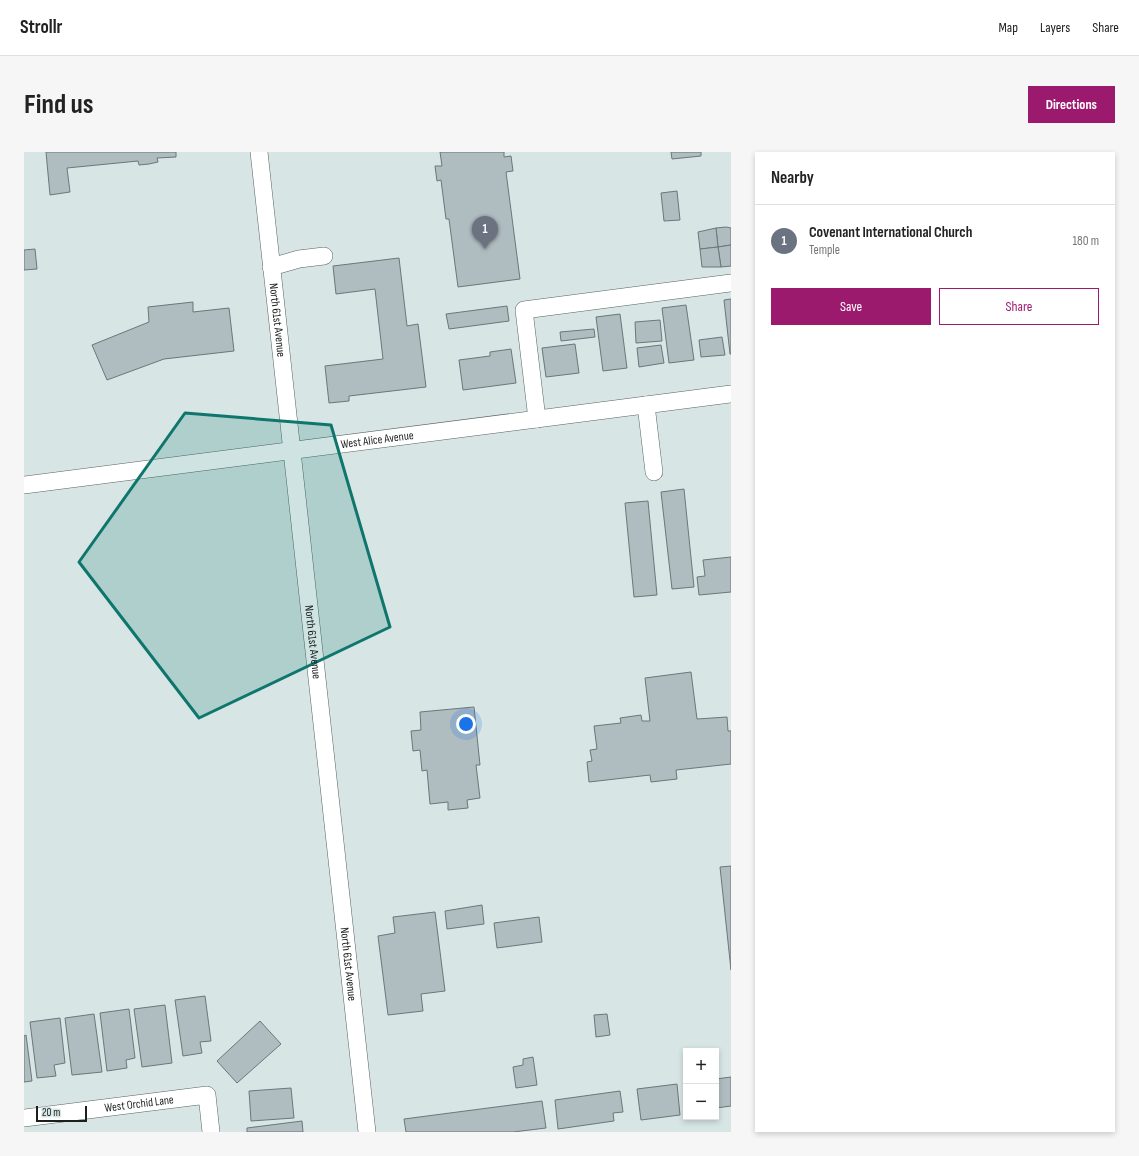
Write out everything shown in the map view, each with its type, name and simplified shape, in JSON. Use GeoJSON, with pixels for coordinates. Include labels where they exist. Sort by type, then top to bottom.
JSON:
{"type":"FeatureCollection","features":[{"type":"Feature","properties":{"kind":"street","name":"North 61st Avenue"},"geometry":{"type":"LineString","coordinates":[[259,152],[366,1132]]}},
{"type":"Feature","properties":{"kind":"street"},"geometry":{"type":"LineString","coordinates":[[272,268],[300,259],[324,256]]}},
{"type":"Feature","properties":{"kind":"street"},"geometry":{"type":"LineString","coordinates":[[537,419],[524,310],[731,283]]}},
{"type":"Feature","properties":{"kind":"street","name":"West Alice Avenue"},"geometry":{"type":"LineString","coordinates":[[24,485],[731,394]]}},
{"type":"Feature","properties":{"kind":"street"},"geometry":{"type":"LineString","coordinates":[[646,404],[654,472]]}},
{"type":"Feature","properties":{"kind":"street","name":"West Orchid Lane"},"geometry":{"type":"LineString","coordinates":[[24,1118],[207,1095],[211,1132]]}},
{"type":"Feature","properties":{"kind":"highlighted area"},"geometry":{"type":"Polygon","coordinates":[[[185,413],[331,425],[390,627],[199,718],[79,562],[185,413]]]}},
{"type":"Feature","properties":{"kind":"building"},"geometry":{"type":"Polygon","coordinates":[[[46,152],[176,152],[176,157],[157,158],[158,162],[149,164],[139,165],[138,161],[67,168],[70,192],[50,195],[46,152]]]}},
{"type":"Feature","properties":{"kind":"building"},"geometry":{"type":"Polygon","coordinates":[[[440,152],[504,152],[504,157],[511,156],[513,171],[506,172],[520,279],[458,287],[449,219],[446,219],[441,180],[437,181],[435,166],[442,166],[440,152]]]}},
{"type":"Feature","properties":{"kind":"building"},"geometry":{"type":"Polygon","coordinates":[[[671,152],[701,152],[701,156],[672,159],[671,152]]]}},
{"type":"Feature","properties":{"kind":"building"},"geometry":{"type":"Polygon","coordinates":[[[677,191],[680,220],[664,221],[661,193],[677,191]]]}},
{"type":"Feature","properties":{"kind":"building"},"geometry":{"type":"Polygon","coordinates":[[[716,228],[731,228],[731,245],[718,247],[716,228]]]}},
{"type":"Feature","properties":{"kind":"building"},"geometry":{"type":"Polygon","coordinates":[[[716,228],[718,247],[700,249],[698,232],[716,228]]]}},
{"type":"Feature","properties":{"kind":"building"},"geometry":{"type":"Polygon","coordinates":[[[731,245],[731,266],[721,267],[718,247],[731,245]]]}},
{"type":"Feature","properties":{"kind":"building"},"geometry":{"type":"Polygon","coordinates":[[[718,247],[721,267],[702,267],[700,249],[718,247]]]}},
{"type":"Feature","properties":{"kind":"building"},"geometry":{"type":"Polygon","coordinates":[[[35,249],[37,269],[24,270],[24,250],[35,249]]]}},
{"type":"Feature","properties":{"kind":"building"},"geometry":{"type":"Polygon","coordinates":[[[399,258],[407,326],[418,324],[426,387],[349,396],[349,401],[329,403],[325,366],[383,359],[375,289],[336,294],[333,266],[399,258]]]}},
{"type":"Feature","properties":{"kind":"building"},"geometry":{"type":"Polygon","coordinates":[[[731,299],[731,354],[730,354],[724,300],[731,299]]]}},
{"type":"Feature","properties":{"kind":"building"},"geometry":{"type":"Polygon","coordinates":[[[193,302],[193,312],[229,308],[234,351],[164,359],[107,380],[92,345],[149,322],[148,307],[193,302]]]}},
{"type":"Feature","properties":{"kind":"building"},"geometry":{"type":"Polygon","coordinates":[[[686,305],[694,360],[669,363],[662,308],[686,305]]]}},
{"type":"Feature","properties":{"kind":"building"},"geometry":{"type":"Polygon","coordinates":[[[507,306],[509,321],[449,329],[446,314],[507,306]]]}},
{"type":"Feature","properties":{"kind":"building"},"geometry":{"type":"Polygon","coordinates":[[[620,314],[627,368],[603,371],[596,317],[620,314]]]}},
{"type":"Feature","properties":{"kind":"building"},"geometry":{"type":"Polygon","coordinates":[[[660,320],[662,341],[636,343],[635,322],[660,320]]]}},
{"type":"Feature","properties":{"kind":"building"},"geometry":{"type":"Polygon","coordinates":[[[594,329],[595,337],[561,341],[560,332],[594,329]]]}},
{"type":"Feature","properties":{"kind":"building"},"geometry":{"type":"Polygon","coordinates":[[[722,337],[725,355],[701,357],[699,340],[722,337]]]}},
{"type":"Feature","properties":{"kind":"building"},"geometry":{"type":"Polygon","coordinates":[[[575,344],[579,373],[546,377],[542,348],[575,344]]]}},
{"type":"Feature","properties":{"kind":"building"},"geometry":{"type":"Polygon","coordinates":[[[661,345],[664,363],[639,367],[637,348],[661,345]]]}},
{"type":"Feature","properties":{"kind":"building"},"geometry":{"type":"Polygon","coordinates":[[[511,349],[516,383],[463,390],[459,360],[490,356],[490,352],[511,349]]]}},
{"type":"Feature","properties":{"kind":"building"},"geometry":{"type":"Polygon","coordinates":[[[684,489],[694,587],[672,589],[661,492],[684,489]]]}},
{"type":"Feature","properties":{"kind":"building"},"geometry":{"type":"Polygon","coordinates":[[[648,501],[657,595],[634,597],[625,503],[648,501]]]}},
{"type":"Feature","properties":{"kind":"building"},"geometry":{"type":"Polygon","coordinates":[[[731,557],[731,592],[699,595],[697,577],[705,576],[703,560],[731,557]]]}},
{"type":"Feature","properties":{"kind":"building"},"geometry":{"type":"Polygon","coordinates":[[[691,672],[697,719],[727,717],[728,731],[731,731],[731,764],[676,770],[677,779],[651,782],[650,775],[589,782],[587,762],[592,761],[590,750],[597,749],[594,726],[621,723],[620,718],[641,715],[642,721],[650,721],[645,678],[691,672]]]}},
{"type":"Feature","properties":{"kind":"building"},"geometry":{"type":"Polygon","coordinates":[[[474,707],[480,765],[476,765],[480,798],[467,800],[468,808],[448,810],[448,802],[430,804],[427,770],[422,771],[420,750],[413,751],[411,731],[421,730],[420,712],[474,707]]]}},
{"type":"Feature","properties":{"kind":"building"},"geometry":{"type":"Polygon","coordinates":[[[731,866],[731,970],[720,867],[731,866]]]}},
{"type":"Feature","properties":{"kind":"building"},"geometry":{"type":"Polygon","coordinates":[[[482,905],[484,924],[447,929],[445,911],[482,905]]]}},
{"type":"Feature","properties":{"kind":"building"},"geometry":{"type":"Polygon","coordinates":[[[435,912],[445,991],[421,994],[423,1011],[388,1015],[378,936],[395,933],[393,917],[435,912]]]}},
{"type":"Feature","properties":{"kind":"building"},"geometry":{"type":"Polygon","coordinates":[[[539,917],[542,942],[497,948],[494,923],[539,917]]]}},
{"type":"Feature","properties":{"kind":"building"},"geometry":{"type":"Polygon","coordinates":[[[205,996],[211,1041],[200,1042],[202,1053],[183,1056],[175,1000],[205,996]]]}},
{"type":"Feature","properties":{"kind":"building"},"geometry":{"type":"Polygon","coordinates":[[[165,1005],[172,1063],[142,1067],[134,1009],[165,1005]]]}},
{"type":"Feature","properties":{"kind":"building"},"geometry":{"type":"Polygon","coordinates":[[[129,1009],[135,1058],[126,1060],[127,1068],[107,1071],[100,1013],[129,1009]]]}},
{"type":"Feature","properties":{"kind":"building"},"geometry":{"type":"Polygon","coordinates":[[[94,1014],[102,1072],[72,1075],[65,1018],[94,1014]]]}},
{"type":"Feature","properties":{"kind":"building"},"geometry":{"type":"Polygon","coordinates":[[[607,1014],[610,1035],[596,1037],[594,1015],[607,1014]]]}},
{"type":"Feature","properties":{"kind":"building"},"geometry":{"type":"Polygon","coordinates":[[[60,1018],[65,1063],[54,1065],[56,1076],[37,1078],[30,1022],[60,1018]]]}},
{"type":"Feature","properties":{"kind":"building"},"geometry":{"type":"Polygon","coordinates":[[[260,1021],[281,1044],[237,1083],[217,1061],[260,1021]]]}},
{"type":"Feature","properties":{"kind":"building"},"geometry":{"type":"Polygon","coordinates":[[[26,1035],[32,1081],[24,1082],[24,1036],[26,1035]]]}},
{"type":"Feature","properties":{"kind":"building"},"geometry":{"type":"Polygon","coordinates":[[[533,1057],[537,1085],[516,1088],[513,1067],[523,1065],[523,1059],[533,1057]]]}},
{"type":"Feature","properties":{"kind":"building"},"geometry":{"type":"Polygon","coordinates":[[[731,1077],[731,1106],[719,1108],[719,1079],[731,1077]]]}},
{"type":"Feature","properties":{"kind":"building"},"geometry":{"type":"Polygon","coordinates":[[[677,1084],[680,1115],[641,1120],[637,1089],[677,1084]]]}},
{"type":"Feature","properties":{"kind":"building"},"geometry":{"type":"Polygon","coordinates":[[[291,1088],[294,1118],[251,1121],[249,1091],[291,1088]]]}},
{"type":"Feature","properties":{"kind":"building"},"geometry":{"type":"Polygon","coordinates":[[[620,1091],[623,1112],[613,1113],[614,1121],[558,1129],[555,1100],[620,1091]]]}},
{"type":"Feature","properties":{"kind":"building"},"geometry":{"type":"Polygon","coordinates":[[[542,1101],[546,1128],[513,1132],[406,1132],[404,1119],[542,1101]]]}},
{"type":"Feature","properties":{"kind":"building"},"geometry":{"type":"Polygon","coordinates":[[[302,1121],[303,1132],[247,1132],[247,1128],[302,1121]]]}},
{"type":"Feature","properties":{"kind":"place","name":"Covenant International Church"},"geometry":{"type":"Point","coordinates":[485,249]}}]}
